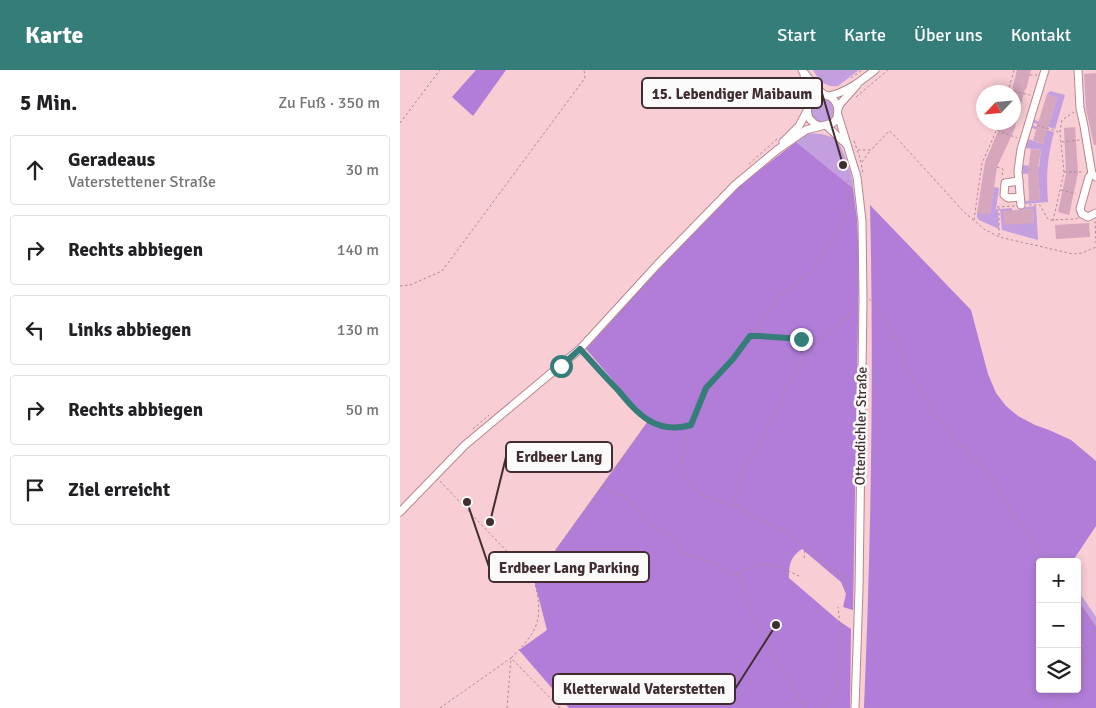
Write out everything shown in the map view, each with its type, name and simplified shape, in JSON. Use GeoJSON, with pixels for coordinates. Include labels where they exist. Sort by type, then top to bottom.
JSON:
{"type":"FeatureCollection","features":[{"type":"Feature","properties":{"kind":"street"},"geometry":{"type":"LineString","coordinates":[[802,70],[817,89],[835,101],[838,112]]}},
{"type":"Feature","properties":{"kind":"street"},"geometry":{"type":"LineString","coordinates":[[777,150],[799,126],[808,111],[810,103],[808,89],[802,70]]}},
{"type":"Feature","properties":{"kind":"street"},"geometry":{"type":"LineString","coordinates":[[810,103],[818,96],[841,93],[856,85],[875,70]]}},
{"type":"Feature","properties":{"kind":"street"},"geometry":{"type":"LineString","coordinates":[[1021,206],[1018,171],[1021,149],[1045,70]]}},
{"type":"Feature","properties":{"kind":"street"},"geometry":{"type":"LineString","coordinates":[[1078,70],[1080,108],[1093,174],[1089,177],[1080,209],[1082,214],[1088,217],[1095,214]]}},
{"type":"Feature","properties":{"kind":"street"},"geometry":{"type":"LineString","coordinates":[[400,512],[465,445],[580,349],[735,184],[777,150],[806,130],[833,123],[856,85]]}},
{"type":"Feature","properties":{"kind":"street"},"geometry":{"type":"LineString","coordinates":[[808,111],[811,120],[819,126]]}},
{"type":"Feature","properties":{"kind":"street","name":"Ottendichler Straße"},"geometry":{"type":"LineString","coordinates":[[838,112],[853,162],[859,191],[862,221],[863,294],[856,708]]}},
{"type":"Feature","properties":{"kind":"street","name":"Ottendichler Straße"},"geometry":{"type":"LineString","coordinates":[[827,126],[847,146]]}},
{"type":"Feature","properties":{"kind":"street"},"geometry":{"type":"LineString","coordinates":[[1019,181],[1005,183],[1004,195],[1008,198],[1020,197]]}},
{"type":"Feature","properties":{"kind":"path"},"geometry":{"type":"LineString","coordinates":[[400,123],[440,70]]}},
{"type":"Feature","properties":{"kind":"path"},"geometry":{"type":"LineString","coordinates":[[400,286],[410,285],[442,271],[585,78],[584,70]]}},
{"type":"Feature","properties":{"kind":"path"},"geometry":{"type":"LineString","coordinates":[[856,97],[888,70]]}},
{"type":"Feature","properties":{"kind":"path"},"geometry":{"type":"LineString","coordinates":[[1011,85],[1015,74],[1014,70]]}},
{"type":"Feature","properties":{"kind":"path"},"geometry":{"type":"LineString","coordinates":[[799,115],[803,93]]}},
{"type":"Feature","properties":{"kind":"path"},"geometry":{"type":"LineString","coordinates":[[1021,93],[1027,94]]}},
{"type":"Feature","properties":{"kind":"path"},"geometry":{"type":"LineString","coordinates":[[1053,220],[1064,172],[1060,132],[1062,120],[1080,108]]}},
{"type":"Feature","properties":{"kind":"path"},"geometry":{"type":"LineString","coordinates":[[1028,122],[1060,132]]}},
{"type":"Feature","properties":{"kind":"path"},"geometry":{"type":"LineString","coordinates":[[974,221],[984,161],[996,130],[1018,138]]}},
{"type":"Feature","properties":{"kind":"path"},"geometry":{"type":"LineString","coordinates":[[861,163],[889,131],[984,230],[999,237],[1073,254],[1082,253],[1096,247]]}},
{"type":"Feature","properties":{"kind":"path"},"geometry":{"type":"LineString","coordinates":[[745,168],[777,139]]}},
{"type":"Feature","properties":{"kind":"path"},"geometry":{"type":"LineString","coordinates":[[1061,142],[1087,139]]}},
{"type":"Feature","properties":{"kind":"path"},"geometry":{"type":"LineString","coordinates":[[857,150],[871,150]]}},
{"type":"Feature","properties":{"kind":"path"},"geometry":{"type":"LineString","coordinates":[[997,167],[1003,169],[1002,178]]}},
{"type":"Feature","properties":{"kind":"path"},"geometry":{"type":"LineString","coordinates":[[1064,172],[1093,174]]}},
{"type":"Feature","properties":{"kind":"path"},"geometry":{"type":"LineString","coordinates":[[852,177],[846,182],[845,187],[849,201],[849,211],[811,272],[781,295],[733,359],[706,388],[683,451],[682,467],[686,479],[693,488],[705,496],[741,507],[742,512],[755,519],[772,524],[835,571],[854,581]]}},
{"type":"Feature","properties":{"kind":"path"},"geometry":{"type":"LineString","coordinates":[[1060,190],[1083,196]]}},
{"type":"Feature","properties":{"kind":"path"},"geometry":{"type":"LineString","coordinates":[[999,237],[998,207],[1039,204],[1046,218],[1053,220],[1076,219]]}},
{"type":"Feature","properties":{"kind":"path"},"geometry":{"type":"LineString","coordinates":[[1095,214],[1096,243]]}},
{"type":"Feature","properties":{"kind":"path"},"geometry":{"type":"LineString","coordinates":[[863,294],[877,306],[893,332],[908,368],[934,412],[957,442],[988,472],[1003,494],[1016,522],[1048,558]]}},
{"type":"Feature","properties":{"kind":"path"},"geometry":{"type":"LineString","coordinates":[[737,507],[733,500],[748,461],[760,443],[771,419],[780,408],[784,392],[796,369],[817,344],[836,330],[862,306]]}},
{"type":"Feature","properties":{"kind":"path"},"geometry":{"type":"LineString","coordinates":[[750,336],[801,339],[817,344]]}},
{"type":"Feature","properties":{"kind":"path"},"geometry":{"type":"LineString","coordinates":[[580,349],[641,416],[661,426],[678,429],[691,425]]}},
{"type":"Feature","properties":{"kind":"path"},"geometry":{"type":"LineString","coordinates":[[473,429],[494,412]]}},
{"type":"Feature","properties":{"kind":"path"},"geometry":{"type":"LineString","coordinates":[[534,580],[649,421]]}},
{"type":"Feature","properties":{"kind":"path"},"geometry":{"type":"LineString","coordinates":[[438,478],[534,580],[539,598],[540,616],[535,631],[511,658],[440,708]]}},
{"type":"Feature","properties":{"kind":"path"},"geometry":{"type":"LineString","coordinates":[[602,486],[611,492],[629,498],[648,524],[662,530],[684,553],[712,562],[741,578],[753,618],[763,630],[778,663],[805,708]]}},
{"type":"Feature","properties":{"kind":"path"},"geometry":{"type":"LineString","coordinates":[[804,558],[805,547]]}},
{"type":"Feature","properties":{"kind":"path"},"geometry":{"type":"LineString","coordinates":[[735,575],[761,564],[780,567],[801,577]]}},
{"type":"Feature","properties":{"kind":"path"},"geometry":{"type":"LineString","coordinates":[[1079,603],[1096,629],[1084,669],[1081,673]]}},
{"type":"Feature","properties":{"kind":"path"},"geometry":{"type":"LineString","coordinates":[[823,708],[835,696],[837,690],[840,625],[838,607]]}},
{"type":"Feature","properties":{"kind":"path"},"geometry":{"type":"LineString","coordinates":[[507,708],[511,658]]}},
{"type":"Feature","properties":{"kind":"path"},"geometry":{"type":"LineString","coordinates":[[511,658],[560,708]]}},
{"type":"Feature","properties":{"kind":"path"},"geometry":{"type":"LineString","coordinates":[[1055,708],[1066,693]]}},
{"type":"Feature","properties":{"kind":"shaded area"},"geometry":{"type":"Polygon","coordinates":[[[476,70],[506,70],[473,116],[452,97],[476,70]]]}},
{"type":"Feature","properties":{"kind":"shaded area"},"geometry":{"type":"Polygon","coordinates":[[[813,70],[859,70],[838,86],[829,86],[813,70]]]}},
{"type":"Feature","properties":{"kind":"shaded area"},"geometry":{"type":"Polygon","coordinates":[[[1050,91],[1065,95],[1055,129],[1034,123],[1034,120],[1049,124],[1057,98],[1047,94],[1050,91]]]}},
{"type":"Feature","properties":{"kind":"shaded area"},"geometry":{"type":"Polygon","coordinates":[[[823,98],[831,102],[835,110],[831,118],[823,122],[815,118],[811,110],[815,102],[823,98]]]}},
{"type":"Feature","properties":{"kind":"shaded area"},"geometry":{"type":"Polygon","coordinates":[[[1032,125],[1054,132],[1048,167],[1048,202],[1024,204],[1024,201],[1040,200],[1038,173],[1022,174],[1023,165],[1039,167],[1041,150],[1026,148],[1028,139],[1043,144],[1046,133],[1032,128],[1032,125]]]}},
{"type":"Feature","properties":{"kind":"shaded area"},"geometry":{"type":"Polygon","coordinates":[[[806,133],[834,136],[847,161],[852,176],[853,188],[796,142],[806,133]]]}},
{"type":"Feature","properties":{"kind":"shaded area"},"geometry":{"type":"Polygon","coordinates":[[[796,142],[853,188],[857,219],[859,261],[853,610],[843,607],[846,594],[841,582],[802,549],[793,558],[789,573],[789,578],[851,629],[850,708],[569,708],[519,650],[547,630],[534,580],[648,421],[586,349],[660,267],[739,186],[796,142]]]}},
{"type":"Feature","properties":{"kind":"shaded area"},"geometry":{"type":"Polygon","coordinates":[[[994,187],[999,188],[996,209],[998,209],[999,229],[979,220],[977,217],[977,213],[990,214],[994,187]]]}},
{"type":"Feature","properties":{"kind":"shaded area"},"geometry":{"type":"Polygon","coordinates":[[[870,205],[971,310],[988,374],[996,393],[1006,406],[1018,416],[1035,425],[1071,440],[1096,461],[1096,526],[1075,558],[1036,558],[1036,693],[1081,693],[1081,605],[1096,626],[1096,708],[864,708],[871,457],[870,205]]]}},
{"type":"Feature","properties":{"kind":"shaded area"},"geometry":{"type":"Polygon","coordinates":[[[1036,206],[1038,240],[1002,230],[1000,209],[1012,208],[1012,210],[1034,223],[1033,209],[1019,210],[1019,208],[1036,206]]]}},
{"type":"Feature","properties":{"kind":"shaded area"},"geometry":{"type":"Polygon","coordinates":[[[1081,595],[1096,617],[1096,626],[1081,605],[1081,595]]]}},
{"type":"Feature","properties":{"kind":"building"},"geometry":{"type":"Polygon","coordinates":[[[1017,70],[1031,70],[1021,105],[1021,85],[1013,85],[1017,70]]]}},
{"type":"Feature","properties":{"kind":"building"},"geometry":{"type":"Polygon","coordinates":[[[1096,73],[1096,145],[1094,145],[1086,109],[1084,74],[1096,73]]]}},
{"type":"Feature","properties":{"kind":"building"},"geometry":{"type":"Polygon","coordinates":[[[1047,94],[1057,98],[1043,144],[1033,140],[1047,94]]]}},
{"type":"Feature","properties":{"kind":"building"},"geometry":{"type":"Polygon","coordinates":[[[1075,127],[1078,173],[1069,215],[1058,212],[1066,174],[1064,128],[1075,127]]]}},
{"type":"Feature","properties":{"kind":"building"},"geometry":{"type":"Polygon","coordinates":[[[999,130],[1014,130],[997,167],[990,215],[977,213],[985,162],[999,130]]]}},
{"type":"Feature","properties":{"kind":"building"},"geometry":{"type":"Polygon","coordinates":[[[1031,149],[1041,150],[1038,167],[1040,200],[1029,201],[1028,172],[1031,149]]]}},
{"type":"Feature","properties":{"kind":"building"},"geometry":{"type":"Polygon","coordinates":[[[1033,209],[1034,223],[1004,225],[1003,211],[1033,209]]]}},
{"type":"Feature","properties":{"kind":"building"},"geometry":{"type":"Polygon","coordinates":[[[1089,223],[1090,237],[1056,239],[1055,225],[1089,223]]]}},
{"type":"Feature","properties":{"kind":"place","name":"15. Lebendiger Maibaum"},"geometry":{"type":"Point","coordinates":[843,165]}},
{"type":"Feature","properties":{"kind":"place","name":"Erdbeer Lang Parking"},"geometry":{"type":"Point","coordinates":[467,502]}},
{"type":"Feature","properties":{"kind":"place","name":"Erdbeer Lang"},"geometry":{"type":"Point","coordinates":[490,522]}},
{"type":"Feature","properties":{"kind":"place","name":"Kletterwald Vaterstetten"},"geometry":{"type":"Point","coordinates":[776,625]}},
{"type":"Feature","properties":{"kind":"route"},"geometry":{"type":"LineString","coordinates":[[561,366],[580,349],[641,416],[654,424],[678,429],[691,425],[706,388],[733,359],[750,336],[801,339]]}}]}
